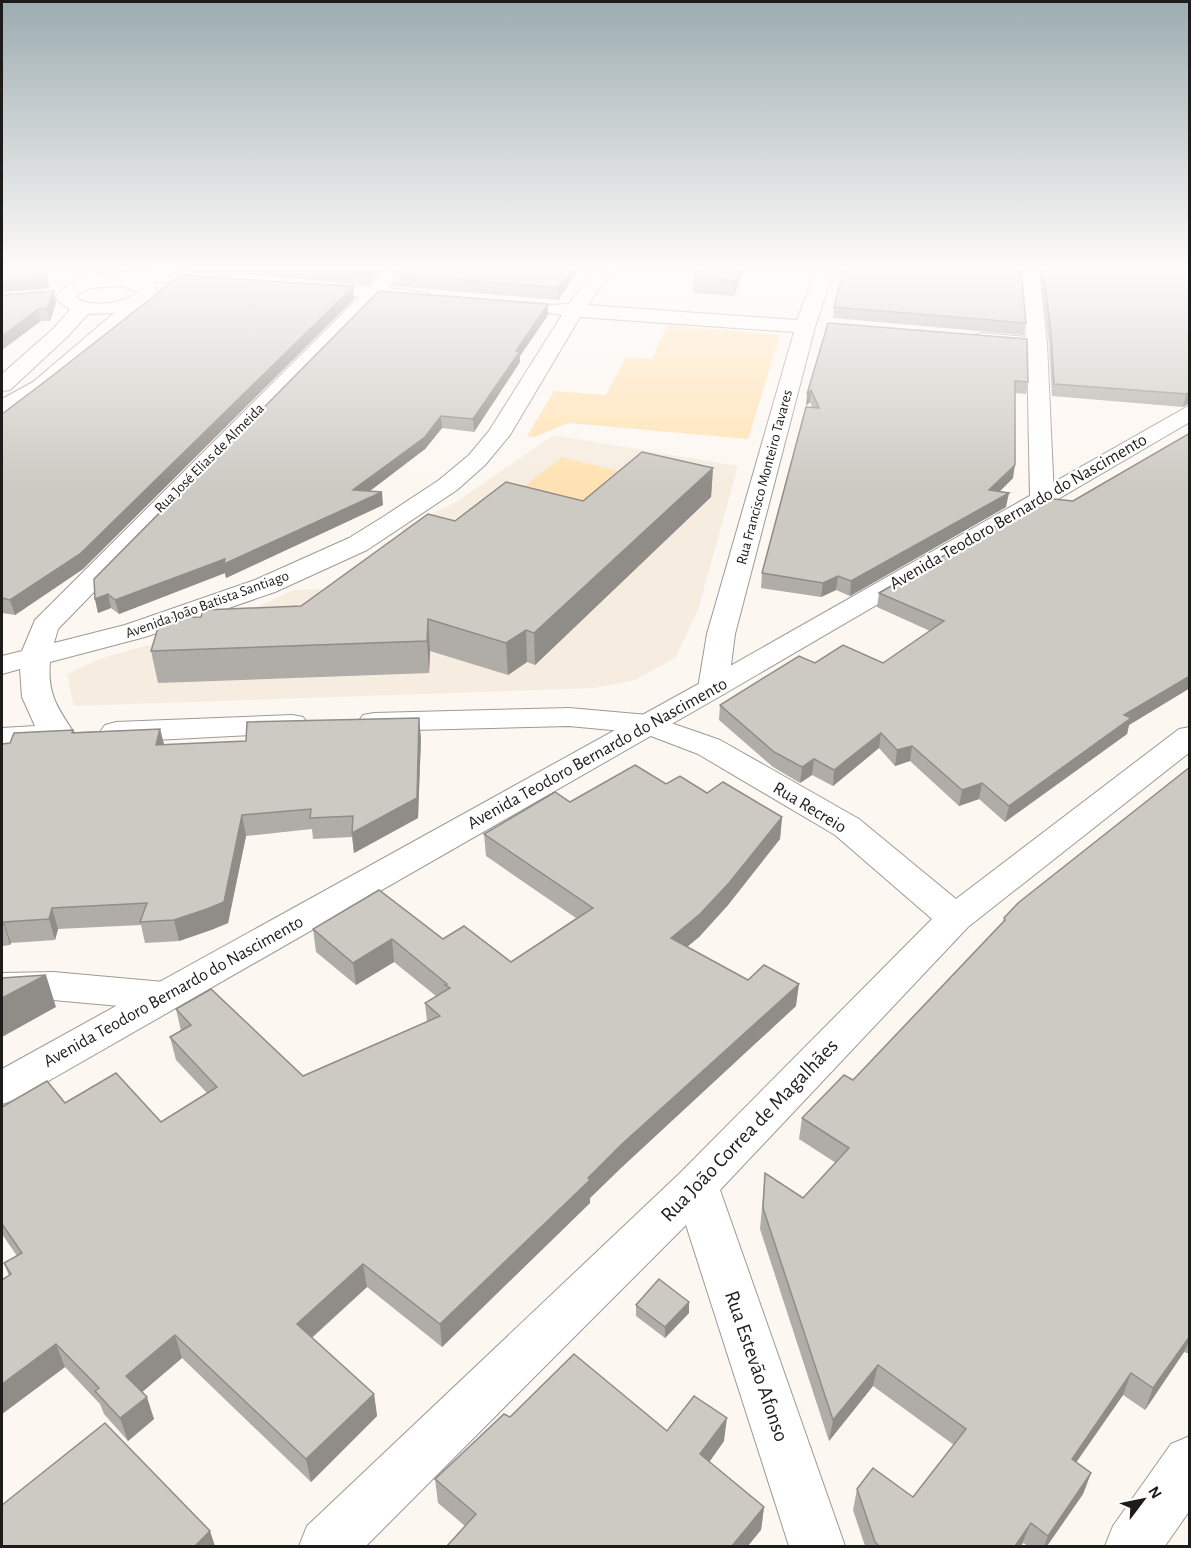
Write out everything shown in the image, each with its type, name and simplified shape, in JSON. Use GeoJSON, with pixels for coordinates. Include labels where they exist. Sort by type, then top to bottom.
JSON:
{"type":"FeatureCollection","features":[{"type":"Feature","properties":{"kind":"street"},"geometry":{"type":"LineString","coordinates":[[2,385],[52,341]]}},
{"type":"Feature","properties":{"kind":"street"},"geometry":{"type":"LineString","coordinates":[[2,407],[41,387],[93,341]]}},
{"type":"Feature","properties":{"kind":"street","name":"Rua José Elias de Almeida"},"geometry":{"type":"LineString","coordinates":[[36,656],[37,643],[45,626],[60,609],[326,341]]}},
{"type":"Feature","properties":{"kind":"street","name":"Avenida João Batista Santiago"},"geometry":{"type":"LineString","coordinates":[[2,665],[135,631],[206,607],[265,586],[358,544],[448,484],[477,460],[498,435],[555,341]]}},
{"type":"Feature","properties":{"kind":"street","name":"Rua Francisco Monteiro Tavares"},"geometry":{"type":"LineString","coordinates":[[713,688],[721,634],[809,341]]}},
{"type":"Feature","properties":{"kind":"street"},"geometry":{"type":"LineString","coordinates":[[1005,341],[1037,344],[1042,497]]}},
{"type":"Feature","properties":{"kind":"street"},"geometry":{"type":"LineString","coordinates":[[2,385],[41,387]]}},
{"type":"Feature","properties":{"kind":"street","name":"Avenida Teodoro Bernardo do Nascimento"},"geometry":{"type":"LineString","coordinates":[[2,1088],[713,688],[1190,412]]}},
{"type":"Feature","properties":{"kind":"street"},"geometry":{"type":"LineString","coordinates":[[36,656],[36,690],[40,711],[58,734]]}},
{"type":"Feature","properties":{"kind":"street","name":"Rua Recreio"},"geometry":{"type":"LineString","coordinates":[[2,737],[329,723],[569,717],[648,724],[709,747],[847,827],[954,918]]}},
{"type":"Feature","properties":{"kind":"street","name":"Rua João Correa de Magalhães"},"geometry":{"type":"LineString","coordinates":[[327,1546],[696,1186],[954,918],[1190,736]]}},
{"type":"Feature","properties":{"kind":"street"},"geometry":{"type":"LineString","coordinates":[[2,987],[53,986],[164,996]]}},
{"type":"Feature","properties":{"kind":"street","name":"Rua Estevão Afonso"},"geometry":{"type":"LineString","coordinates":[[696,1186],[817,1546]]}},
{"type":"Feature","properties":{"kind":"street"},"geometry":{"type":"LineString","coordinates":[[1133,1546],[1190,1462]]}},
{"type":"Feature","properties":{"kind":"shaded area"},"geometry":{"type":"Polygon","coordinates":[[[660,341],[778,341],[748,439],[568,423],[535,437],[527,436],[554,391],[606,395],[626,357],[652,359],[660,341]]]}},
{"type":"Feature","properties":{"kind":"shaded area"},"geometry":{"type":"Polygon","coordinates":[[[554,435],[738,466],[698,610],[675,658],[635,680],[594,688],[74,706],[67,674],[102,658],[235,618],[293,590],[325,589],[408,534],[401,529],[456,502],[554,435]]]}},
{"type":"Feature","properties":{"kind":"shaded area"},"geometry":{"type":"Polygon","coordinates":[[[562,457],[643,477],[582,530],[496,508],[562,457]]]}},
{"type":"Feature","properties":{"kind":"building"},"geometry":{"type":"Polygon","coordinates":[[[96,341],[298,341],[80,554],[10,600],[2,598],[2,414],[96,341]]]}},
{"type":"Feature","properties":{"kind":"building"},"geometry":{"type":"Polygon","coordinates":[[[329,341],[523,341],[516,351],[520,351],[473,419],[441,416],[425,437],[353,490],[382,492],[224,564],[225,559],[115,600],[108,594],[95,599],[94,579],[329,341]]]}},
{"type":"Feature","properties":{"kind":"building"},"geometry":{"type":"Polygon","coordinates":[[[823,341],[1027,341],[1028,382],[1015,381],[1015,465],[989,490],[1009,493],[851,581],[838,576],[823,583],[762,573],[806,407],[819,408],[811,390],[807,394],[823,341]]]}},
{"type":"Feature","properties":{"kind":"building"},"geometry":{"type":"Polygon","coordinates":[[[1052,341],[1190,341],[1190,392],[1186,394],[1054,384],[1052,341]]]}},
{"type":"Feature","properties":{"kind":"building"},"geometry":{"type":"Polygon","coordinates":[[[1190,433],[1190,676],[1124,715],[1131,718],[1009,806],[982,783],[962,790],[912,746],[897,750],[881,733],[834,770],[814,759],[802,767],[774,752],[720,705],[799,656],[815,663],[843,645],[883,663],[944,621],[879,593],[1044,498],[1073,501],[1190,433]]]}},
{"type":"Feature","properties":{"kind":"building"},"geometry":{"type":"Polygon","coordinates":[[[642,452],[713,468],[534,633],[526,630],[506,643],[428,619],[427,641],[151,651],[161,618],[201,617],[203,610],[301,606],[428,514],[455,521],[506,482],[583,501],[642,452]]]}},
{"type":"Feature","properties":{"kind":"building"},"geometry":{"type":"Polygon","coordinates":[[[419,718],[417,798],[352,833],[353,816],[310,818],[311,809],[242,815],[224,902],[174,920],[140,922],[147,903],[52,908],[49,919],[2,924],[2,744],[10,743],[14,733],[160,729],[156,745],[246,741],[247,722],[419,718]]]}},
{"type":"Feature","properties":{"kind":"building"},"geometry":{"type":"Polygon","coordinates":[[[635,765],[666,784],[680,776],[707,793],[723,782],[782,817],[729,883],[700,914],[671,938],[748,980],[764,965],[799,984],[622,1144],[588,1178],[590,1180],[440,1324],[363,1264],[297,1324],[374,1394],[306,1459],[175,1335],[126,1376],[147,1397],[120,1418],[95,1391],[99,1388],[56,1344],[2,1384],[2,1280],[11,1274],[4,1263],[22,1253],[2,1224],[2,1107],[47,1081],[65,1103],[116,1073],[161,1122],[217,1087],[170,1037],[191,1025],[176,1009],[211,989],[303,1076],[440,1016],[425,1003],[450,988],[392,939],[353,963],[313,929],[379,890],[443,939],[464,926],[511,962],[593,908],[484,834],[555,792],[570,802],[635,765]]]}},
{"type":"Feature","properties":{"kind":"building"},"geometry":{"type":"Polygon","coordinates":[[[1190,767],[1190,1336],[1153,1388],[1131,1373],[1072,1459],[1091,1473],[1048,1536],[1031,1523],[1015,1546],[879,1546],[875,1542],[857,1489],[873,1468],[913,1497],[966,1429],[878,1365],[833,1420],[763,1208],[765,1173],[803,1198],[849,1148],[802,1118],[844,1075],[853,1080],[1005,920],[1004,918],[1018,903],[1190,767]]]}},
{"type":"Feature","properties":{"kind":"building"},"geometry":{"type":"Polygon","coordinates":[[[46,975],[2,998],[2,978],[46,975]]]}},
{"type":"Feature","properties":{"kind":"building"},"geometry":{"type":"Polygon","coordinates":[[[659,1279],[689,1302],[665,1327],[636,1305],[659,1279]]]}},
{"type":"Feature","properties":{"kind":"building"},"geometry":{"type":"Polygon","coordinates":[[[574,1354],[667,1431],[694,1396],[727,1418],[700,1454],[764,1507],[732,1546],[447,1546],[476,1514],[435,1479],[504,1414],[510,1417],[574,1354]]]}},
{"type":"Feature","properties":{"kind":"building"},"geometry":{"type":"Polygon","coordinates":[[[105,1423],[210,1531],[195,1546],[2,1546],[2,1505],[105,1423]]]}}]}
